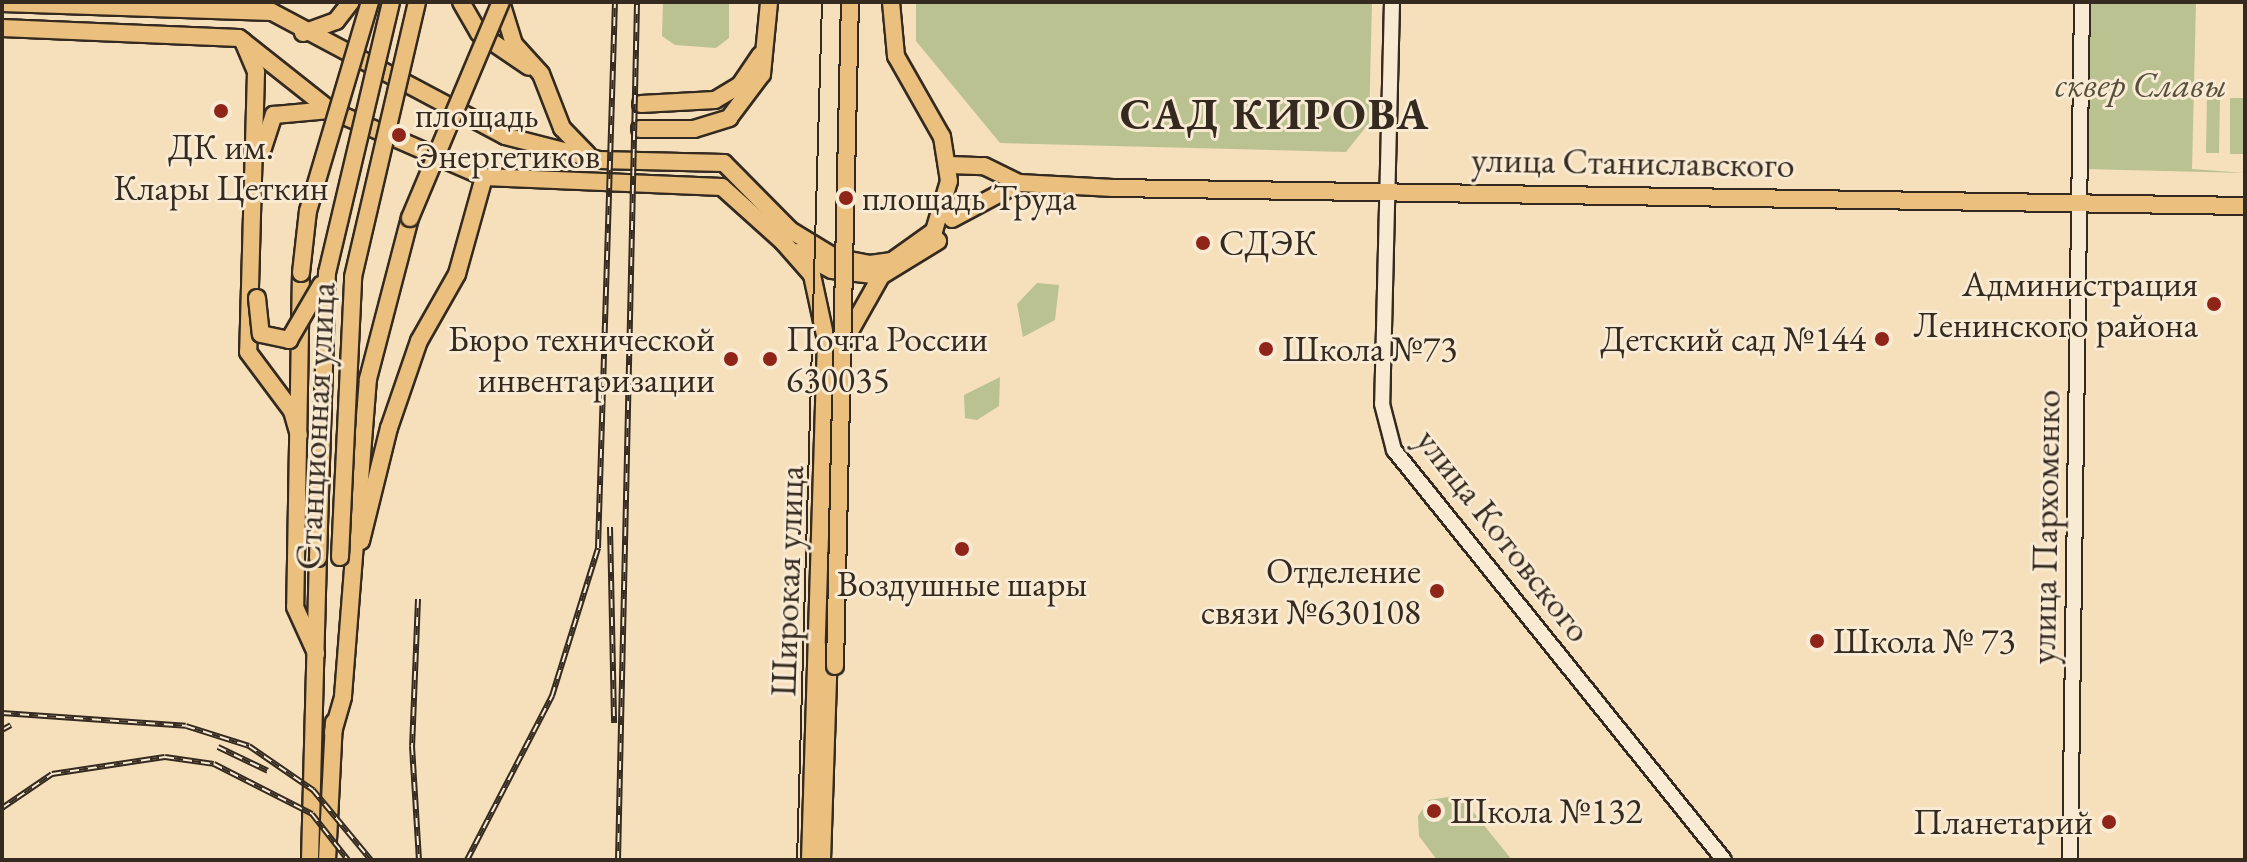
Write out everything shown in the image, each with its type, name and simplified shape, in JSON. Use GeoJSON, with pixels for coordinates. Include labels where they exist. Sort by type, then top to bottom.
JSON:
{"type":"FeatureCollection","features":[{"type":"Feature","properties":{"kind":"main road"},"geometry":{"type":"LineString","coordinates":[[303,33],[336,21],[351,2]]}},
{"type":"Feature","properties":{"kind":"main road"},"geometry":{"type":"LineString","coordinates":[[316,653],[295,607],[301,273],[308,211],[370,2]]}},
{"type":"Feature","properties":{"kind":"main road","name":"Станционная улица"},"geometry":{"type":"LineString","coordinates":[[310,860],[327,273],[391,2]]}},
{"type":"Feature","properties":{"kind":"main road","name":"Станционная улица"},"geometry":{"type":"LineString","coordinates":[[327,860],[353,277],[417,2]]}},
{"type":"Feature","properties":{"kind":"main road"},"geometry":{"type":"LineString","coordinates":[[461,2],[479,33],[541,74]]}},
{"type":"Feature","properties":{"kind":"main road"},"geometry":{"type":"LineString","coordinates":[[501,2],[514,44],[541,74],[562,128],[593,158]]}},
{"type":"Feature","properties":{"kind":"main road"},"geometry":{"type":"LineString","coordinates":[[315,732],[333,732],[368,379],[410,218],[501,2]]}},
{"type":"Feature","properties":{"kind":"main road"},"geometry":{"type":"LineString","coordinates":[[640,129],[694,129],[729,118],[757,85],[768,31],[769,2]]}},
{"type":"Feature","properties":{"kind":"main road"},"geometry":{"type":"LineString","coordinates":[[827,714],[835,666],[850,2]]}},
{"type":"Feature","properties":{"kind":"main road"},"geometry":{"type":"LineString","coordinates":[[891,2],[896,56],[926,104],[951,132],[955,164],[952,219]]}},
{"type":"Feature","properties":{"kind":"main road"},"geometry":{"type":"LineString","coordinates":[[2,3],[272,12],[303,33],[388,69],[505,136],[593,158],[724,163],[790,230],[834,257],[870,264],[892,261],[934,231],[947,200],[955,164]]}},
{"type":"Feature","properties":{"kind":"main road"},"geometry":{"type":"LineString","coordinates":[[2,28],[242,40],[330,110],[484,177],[722,187],[783,242],[832,270],[881,276],[927,252],[952,219],[1019,183]]}},
{"type":"Feature","properties":{"kind":"main road"},"geometry":{"type":"LineString","coordinates":[[641,104],[700,104],[727,94],[750,74],[768,31]]}},
{"type":"Feature","properties":{"kind":"main road"},"geometry":{"type":"LineString","coordinates":[[242,40],[256,72],[248,352],[292,411],[299,435]]}},
{"type":"Feature","properties":{"kind":"main road"},"geometry":{"type":"LineString","coordinates":[[327,273],[289,340],[261,334],[257,298],[268,123],[282,111],[330,110]]}},
{"type":"Feature","properties":{"kind":"main road"},"geometry":{"type":"LineString","coordinates":[[955,164],[984,166],[1019,183]]}},
{"type":"Feature","properties":{"kind":"main road"},"geometry":{"type":"LineString","coordinates":[[348,594],[389,428],[419,341],[457,274],[484,177]]}},
{"type":"Feature","properties":{"kind":"main road","name":"улица Станиславского"},"geometry":{"type":"LineString","coordinates":[[1019,183],[2245,206]]}},
{"type":"Feature","properties":{"kind":"main road","name":"Широкая улица"},"geometry":{"type":"LineString","coordinates":[[783,242],[812,275],[823,304],[810,860]]}},
{"type":"Feature","properties":{"kind":"main road","name":"Широкая улица"},"geometry":{"type":"LineString","coordinates":[[822,860],[841,347],[881,276]]}},
{"type":"Feature","properties":{"kind":"street","name":"улица Котовского"},"geometry":{"type":"LineString","coordinates":[[1392,2],[1390,191],[1382,404],[1394,450],[1724,860]]}},
{"type":"Feature","properties":{"kind":"street","name":"улица Пархоменко"},"geometry":{"type":"LineString","coordinates":[[2070,860],[2082,2]]}},
{"type":"Feature","properties":{"kind":"green space"},"geometry":{"type":"Polygon","coordinates":[[[663,2],[729,2],[729,38],[716,48],[675,45],[662,36],[663,2]]]}},
{"type":"Feature","properties":{"kind":"green space"},"geometry":{"type":"Polygon","coordinates":[[[916,2],[1372,2],[1369,123],[1346,152],[1000,143],[916,41],[916,2]]]}},
{"type":"Feature","properties":{"kind":"green space","name":"сквер Славы"},"geometry":{"type":"Polygon","coordinates":[[[2089,2],[2196,2],[2192,169],[2245,173],[2085,169],[2089,2]]]}},
{"type":"Feature","properties":{"kind":"green space"},"geometry":{"type":"Polygon","coordinates":[[[2207,97],[2220,97],[2219,153],[2206,153],[2207,97]]]}},
{"type":"Feature","properties":{"kind":"green space"},"geometry":{"type":"Polygon","coordinates":[[[2230,98],[2244,98],[2243,154],[2230,154],[2230,98]]]}},
{"type":"Feature","properties":{"kind":"green space"},"geometry":{"type":"Polygon","coordinates":[[[1037,283],[1059,285],[1055,320],[1023,337],[1017,304],[1037,283]]]}},
{"type":"Feature","properties":{"kind":"green space"},"geometry":{"type":"Polygon","coordinates":[[[1000,377],[999,406],[977,420],[965,418],[964,395],[1000,377]]]}},
{"type":"Feature","properties":{"kind":"green space"},"geometry":{"type":"Polygon","coordinates":[[[1455,796],[1466,803],[1512,860],[1437,860],[1419,836],[1418,816],[1429,800],[1455,796]]]}},
{"type":"Feature","properties":{"kind":"tram line"},"geometry":{"type":"LineString","coordinates":[[797,860],[822,2]]}},
{"type":"Feature","properties":{"kind":"railway"},"geometry":{"type":"LineString","coordinates":[[467,860],[552,696],[598,548],[615,2]]}},
{"type":"Feature","properties":{"kind":"railway"},"geometry":{"type":"LineString","coordinates":[[618,860],[637,2]]}},
{"type":"Feature","properties":{"kind":"railway"},"geometry":{"type":"LineString","coordinates":[[610,527],[614,723]]}},
{"type":"Feature","properties":{"kind":"railway"},"geometry":{"type":"LineString","coordinates":[[418,599],[412,746],[419,860]]}},
{"type":"Feature","properties":{"kind":"railway"},"geometry":{"type":"LineString","coordinates":[[2,713],[186,726],[249,746],[313,790],[371,860]]}},
{"type":"Feature","properties":{"kind":"railway"},"geometry":{"type":"LineString","coordinates":[[2,730],[11,725]]}},
{"type":"Feature","properties":{"kind":"railway"},"geometry":{"type":"LineString","coordinates":[[218,747],[268,771]]}},
{"type":"Feature","properties":{"kind":"railway"},"geometry":{"type":"LineString","coordinates":[[2,808],[52,774],[165,757],[214,764],[312,814],[348,860]]}},
{"type":"Feature","properties":{"kind":"place","name":"ДК им. Клары Цеткин"},"geometry":{"type":"Point","coordinates":[221,111]}},
{"type":"Feature","properties":{"kind":"place","name":"площадь Энергетиков"},"geometry":{"type":"Point","coordinates":[399,135]}},
{"type":"Feature","properties":{"kind":"place","name":"площадь Труда"},"geometry":{"type":"Point","coordinates":[846,198]}},
{"type":"Feature","properties":{"kind":"place","name":"СДЭК"},"geometry":{"type":"Point","coordinates":[1203,243]}},
{"type":"Feature","properties":{"kind":"place","name":"Администрация Ленинского района"},"geometry":{"type":"Point","coordinates":[2214,304]}},
{"type":"Feature","properties":{"kind":"place","name":"Детский сад №144"},"geometry":{"type":"Point","coordinates":[1882,339]}},
{"type":"Feature","properties":{"kind":"place","name":"Школа №73"},"geometry":{"type":"Point","coordinates":[1266,349]}},
{"type":"Feature","properties":{"kind":"place","name":"Бюро технической инвентаризации"},"geometry":{"type":"Point","coordinates":[731,359]}},
{"type":"Feature","properties":{"kind":"place","name":"Почта России 630035"},"geometry":{"type":"Point","coordinates":[770,359]}},
{"type":"Feature","properties":{"kind":"place","name":"Воздушные шары"},"geometry":{"type":"Point","coordinates":[962,549]}},
{"type":"Feature","properties":{"kind":"place","name":"Отделение связи №630108"},"geometry":{"type":"Point","coordinates":[1437,591]}},
{"type":"Feature","properties":{"kind":"place","name":"Школа № 73"},"geometry":{"type":"Point","coordinates":[1817,641]}},
{"type":"Feature","properties":{"kind":"place","name":"Школа №132"},"geometry":{"type":"Point","coordinates":[1434,811]}},
{"type":"Feature","properties":{"kind":"place","name":"Планетарий"},"geometry":{"type":"Point","coordinates":[2109,822]}},
{"type":"Feature","properties":{"kind":"district","name":"САД КИРОВА"},"geometry":{"type":"Point","coordinates":[1275,114]}}]}
